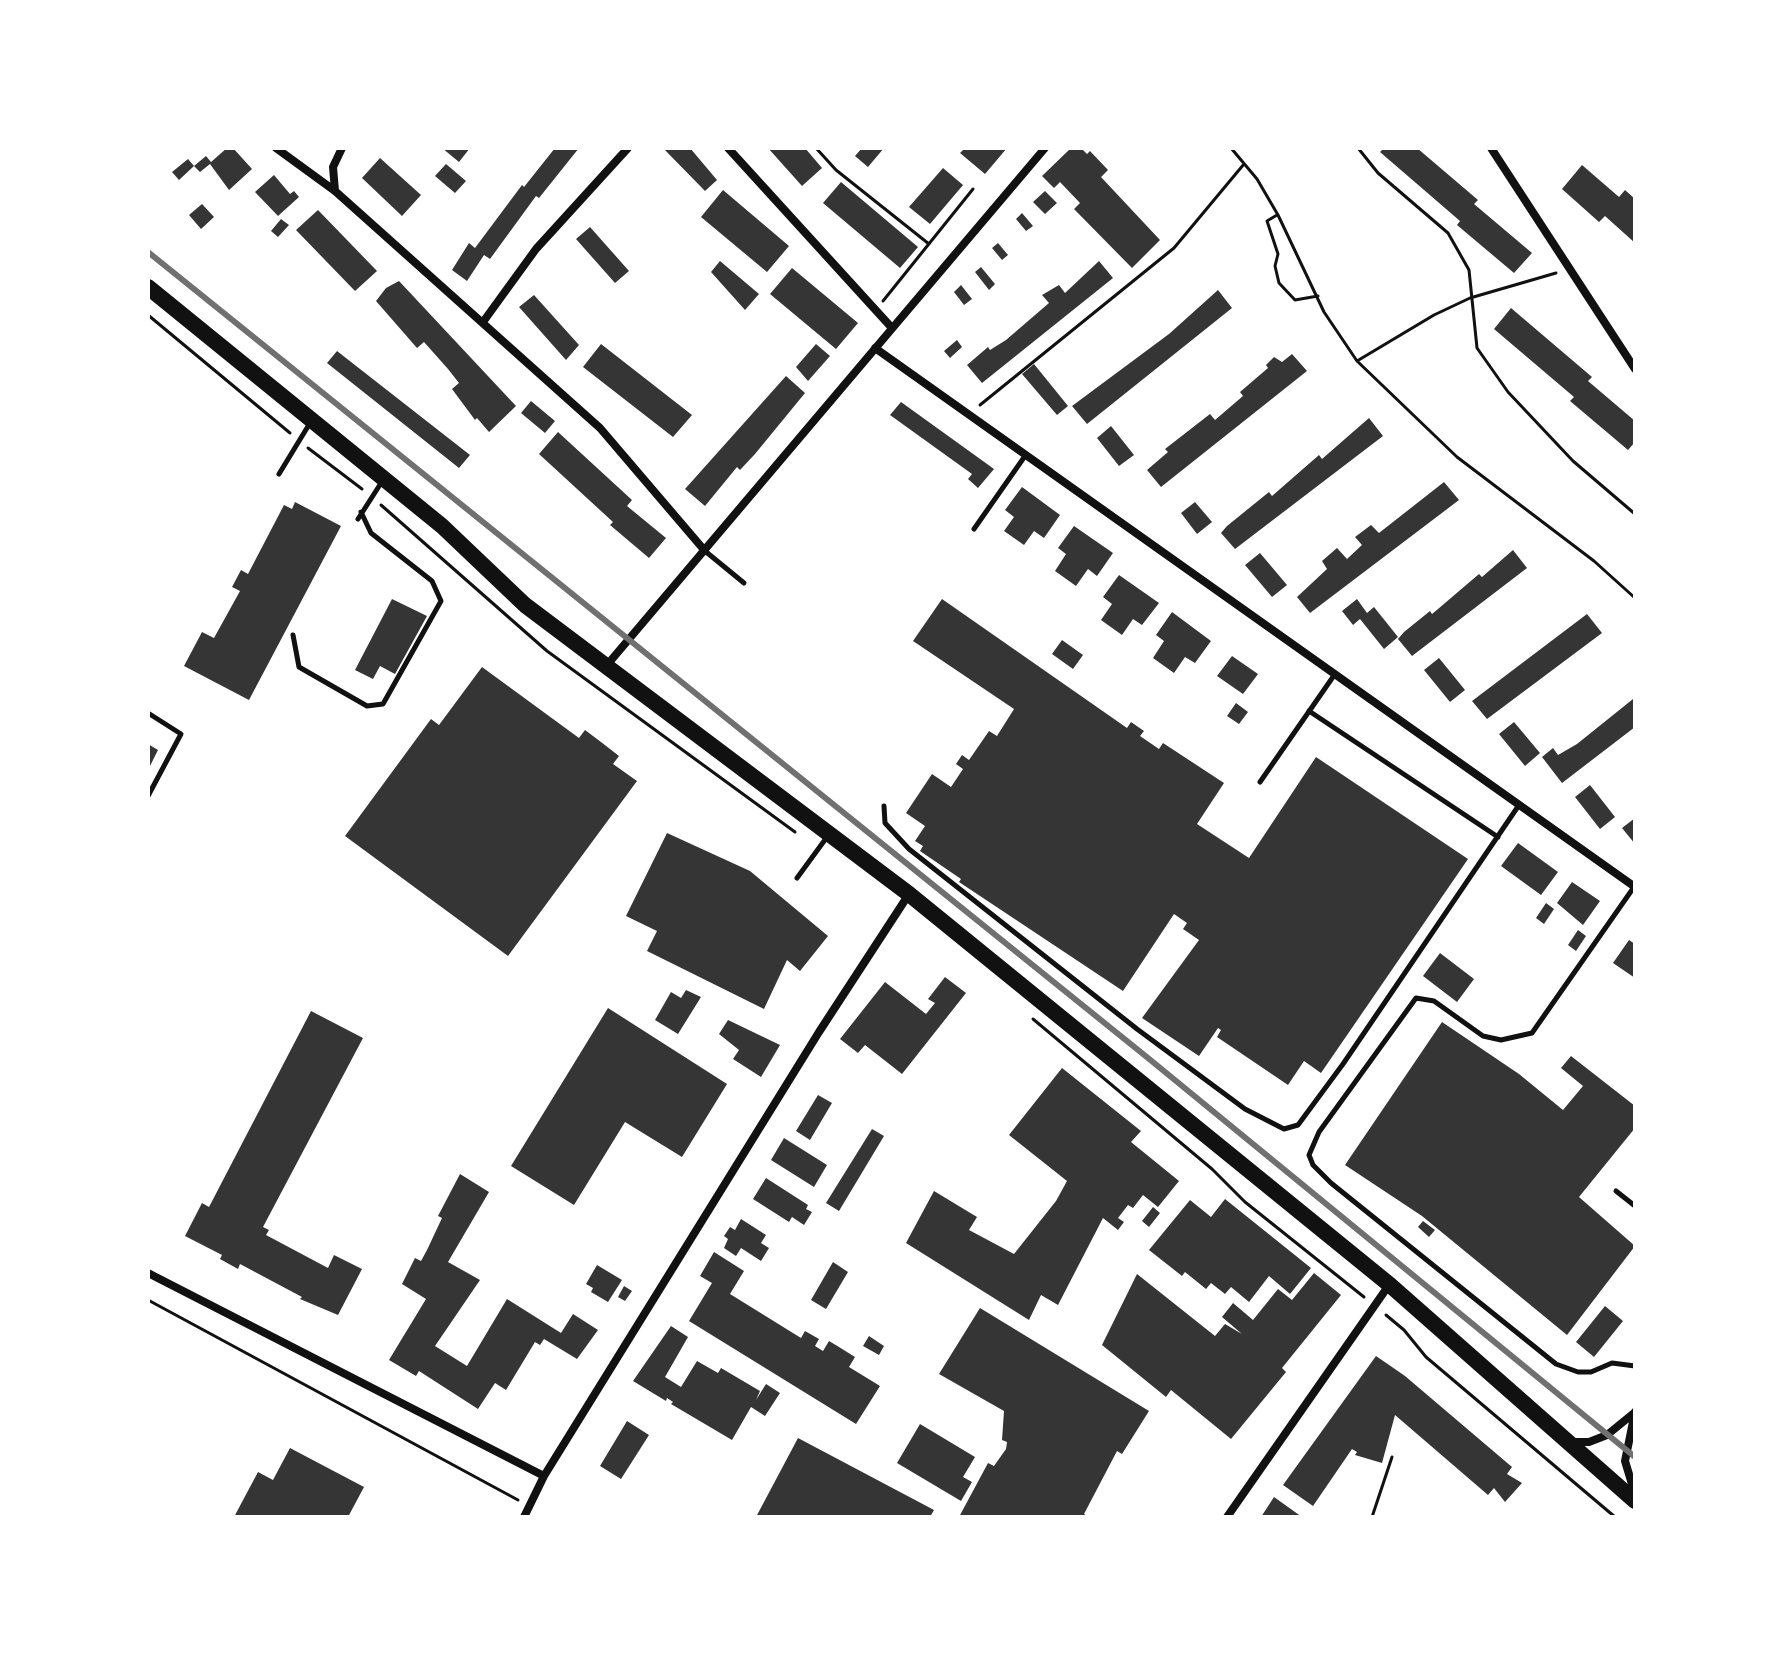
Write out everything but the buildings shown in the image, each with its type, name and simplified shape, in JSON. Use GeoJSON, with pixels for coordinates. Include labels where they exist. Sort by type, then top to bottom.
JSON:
{"type":"FeatureCollection","features":[{"type":"Feature","properties":{"kind":"main road"},"geometry":{"type":"LineString","coordinates":[[148,287],[442,526],[525,605],[909,894],[1390,1285],[1635,1501]]}},
{"type":"Feature","properties":{"kind":"street"},"geometry":{"type":"LineString","coordinates":[[276,148],[335,191],[600,428],[705,551]]}},
{"type":"Feature","properties":{"kind":"street"},"geometry":{"type":"LineString","coordinates":[[335,191],[333,167],[342,148]]}},
{"type":"Feature","properties":{"kind":"street"},"geometry":{"type":"LineString","coordinates":[[483,322],[536,249],[628,148]]}},
{"type":"Feature","properties":{"kind":"street"},"geometry":{"type":"LineString","coordinates":[[728,148],[892,328]]}},
{"type":"Feature","properties":{"kind":"street"},"geometry":{"type":"LineString","coordinates":[[607,665],[1045,148]]}},
{"type":"Feature","properties":{"kind":"street"},"geometry":{"type":"LineString","coordinates":[[1491,148],[1635,369]]}},
{"type":"Feature","properties":{"kind":"street"},"geometry":{"type":"LineString","coordinates":[[875,348],[1635,887]]}},
{"type":"Feature","properties":{"kind":"street"},"geometry":{"type":"LineString","coordinates":[[524,1517],[544,1476],[819,1032],[909,894]]}},
{"type":"Feature","properties":{"kind":"street"},"geometry":{"type":"LineString","coordinates":[[148,1273],[544,1476]]}},
{"type":"Feature","properties":{"kind":"street"},"geometry":{"type":"LineString","coordinates":[[1227,1517],[1390,1285]]}},
{"type":"Feature","properties":{"kind":"street"},"geometry":{"type":"LineString","coordinates":[[1566,1442],[1589,1442],[1607,1435],[1635,1413]]}},
{"type":"Feature","properties":{"kind":"street"},"geometry":{"type":"LineString","coordinates":[[1635,1413],[1625,1461],[1635,1494]]}},
{"type":"Feature","properties":{"kind":"lane"},"geometry":{"type":"LineString","coordinates":[[279,474],[313,419]]}},
{"type":"Feature","properties":{"kind":"lane"},"geometry":{"type":"LineString","coordinates":[[974,529],[1025,456]]}},
{"type":"Feature","properties":{"kind":"lane"},"geometry":{"type":"LineString","coordinates":[[358,519],[385,478]]}},
{"type":"Feature","properties":{"kind":"lane"},"geometry":{"type":"LineString","coordinates":[[293,635],[299,667],[367,706],[383,704],[441,601],[432,581],[371,533],[361,512]]}},
{"type":"Feature","properties":{"kind":"lane"},"geometry":{"type":"LineString","coordinates":[[705,551],[744,583]]}},
{"type":"Feature","properties":{"kind":"lane"},"geometry":{"type":"LineString","coordinates":[[1260,782],[1336,673]]}},
{"type":"Feature","properties":{"kind":"lane"},"geometry":{"type":"LineString","coordinates":[[1309,711],[1498,837]]}},
{"type":"Feature","properties":{"kind":"lane"},"geometry":{"type":"LineString","coordinates":[[148,713],[181,734],[148,796]]}},
{"type":"Feature","properties":{"kind":"lane"},"geometry":{"type":"LineString","coordinates":[[884,806],[885,823],[932,868],[1161,1047],[1245,1109],[1284,1129],[1298,1125],[1343,1064],[1519,804]]}},
{"type":"Feature","properties":{"kind":"lane"},"geometry":{"type":"LineString","coordinates":[[797,878],[829,834]]}},
{"type":"Feature","properties":{"kind":"lane"},"geometry":{"type":"LineString","coordinates":[[1635,887],[1532,1033],[1501,1040],[1483,1036],[1434,1001],[1416,998],[1319,1132],[1309,1155],[1313,1165],[1331,1183],[1556,1364],[1578,1372],[1591,1372],[1612,1363],[1635,1366]]}},
{"type":"Feature","properties":{"kind":"lane"},"geometry":{"type":"LineString","coordinates":[[1616,1191],[1635,1206]]}},
{"type":"Feature","properties":{"kind":"path"},"geometry":{"type":"LineString","coordinates":[[816,148],[836,170],[929,244]]}},
{"type":"Feature","properties":{"kind":"path"},"geometry":{"type":"LineString","coordinates":[[1231,148],[1278,215],[1324,312],[1357,361],[1457,457],[1594,561],[1635,598]]}},
{"type":"Feature","properties":{"kind":"path"},"geometry":{"type":"LineString","coordinates":[[1358,148],[1378,173],[1448,233],[1469,270],[1477,348],[1508,392],[1573,461],[1635,514]]}},
{"type":"Feature","properties":{"kind":"path"},"geometry":{"type":"LineString","coordinates":[[967,415],[1174,248],[1244,164]]}},
{"type":"Feature","properties":{"kind":"path"},"geometry":{"type":"LineString","coordinates":[[876,310],[973,189]]}},
{"type":"Feature","properties":{"kind":"path"},"geometry":{"type":"LineString","coordinates":[[1278,215],[1267,221],[1278,254],[1275,266],[1279,283],[1295,300],[1318,296]]}},
{"type":"Feature","properties":{"kind":"path"},"geometry":{"type":"LineString","coordinates":[[1357,361],[1434,315],[1470,298],[1501,292],[1543,274],[1569,271]]}},
{"type":"Feature","properties":{"kind":"path"},"geometry":{"type":"LineString","coordinates":[[148,1300],[529,1506]]}},
{"type":"Feature","properties":{"kind":"path"},"geometry":{"type":"LineString","coordinates":[[1372,1517],[1392,1457]]}},
{"type":"Feature","properties":{"kind":"railway"},"geometry":{"type":"LineString","coordinates":[[148,252],[1148,1058],[1635,1457]]}}]}
